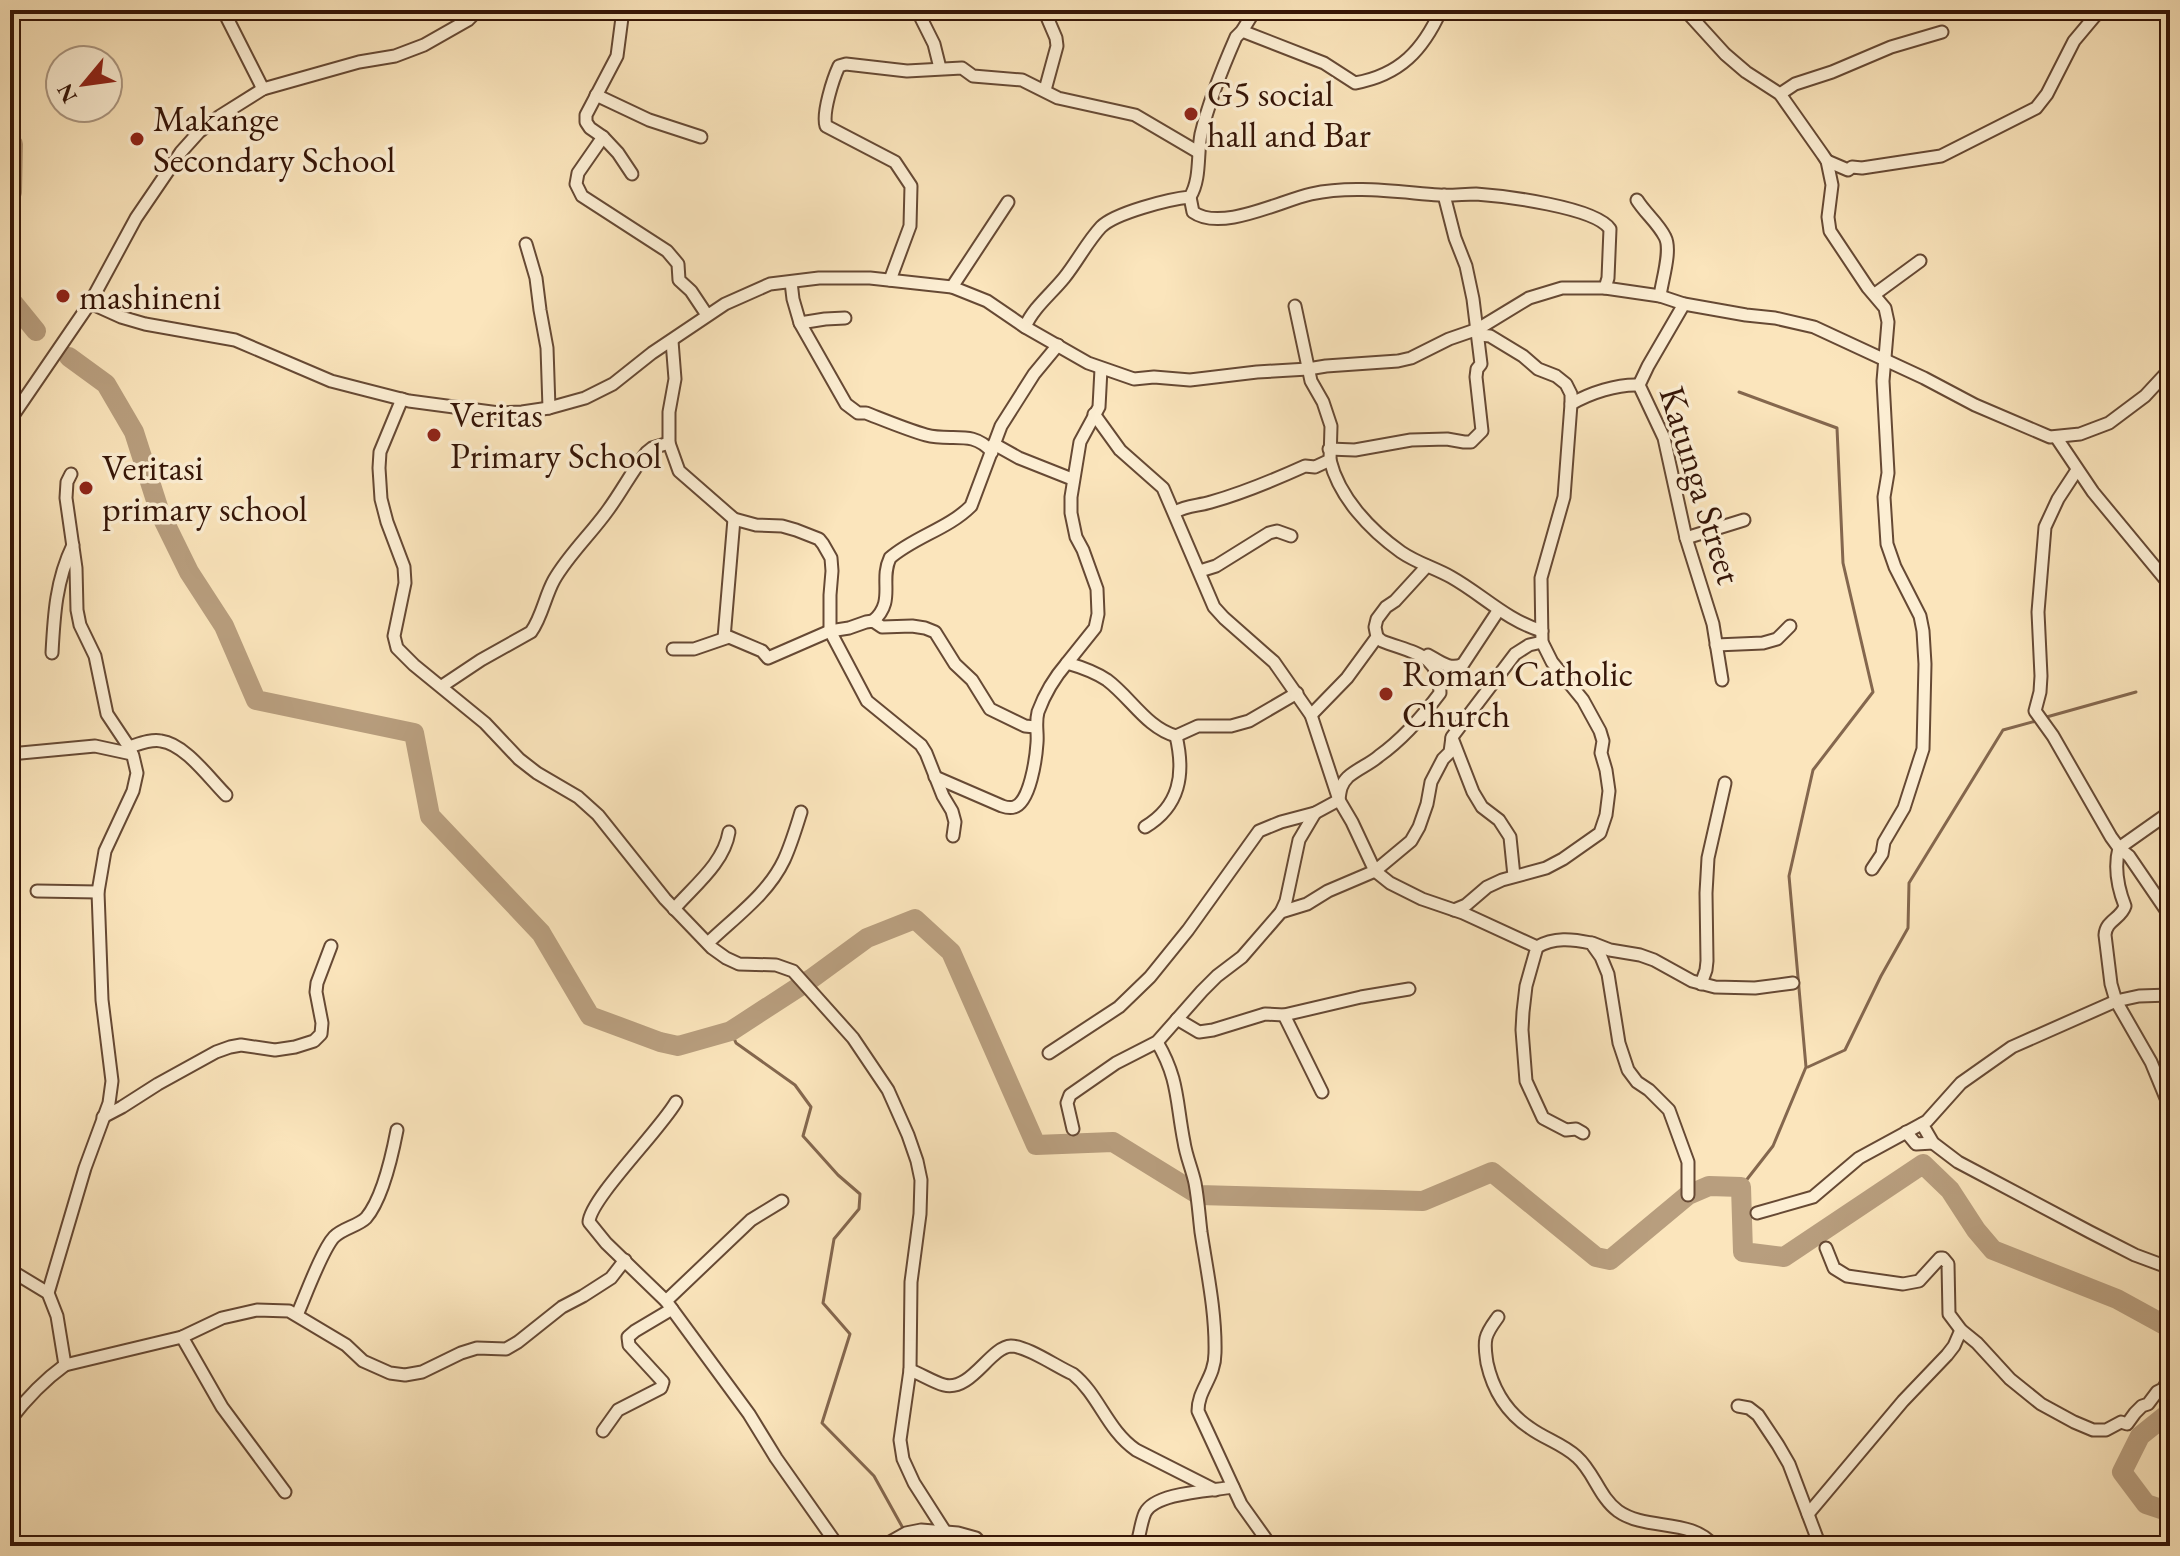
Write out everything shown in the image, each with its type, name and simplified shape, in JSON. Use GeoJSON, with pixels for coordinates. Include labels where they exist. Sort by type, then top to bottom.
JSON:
{"type":"FeatureCollection","features":[{"type":"Feature","properties":{"kind":"street"},"geometry":{"type":"LineString","coordinates":[[223,10],[263,89]]}},
{"type":"Feature","properties":{"kind":"street"},"geometry":{"type":"LineString","coordinates":[[10,420],[90,303],[136,218],[181,152],[199,132],[263,89],[424,45],[468,20],[478,10]]}},
{"type":"Feature","properties":{"kind":"street"},"geometry":{"type":"LineString","coordinates":[[623,10],[617,56],[586,115],[586,122],[618,153],[632,174]]}},
{"type":"Feature","properties":{"kind":"street"},"geometry":{"type":"LineString","coordinates":[[917,10],[934,44],[940,68]]}},
{"type":"Feature","properties":{"kind":"street"},"geometry":{"type":"LineString","coordinates":[[1044,10],[1057,46],[1045,90]]}},
{"type":"Feature","properties":{"kind":"street"},"geometry":{"type":"LineString","coordinates":[[1255,10],[1236,37],[1212,95],[1198,152],[1195,189],[1190,197],[1193,212],[1213,220],[1278,206],[1312,194],[1376,189],[1444,195],[1475,194],[1565,208],[1595,217],[1610,229],[1605,288]]}},
{"type":"Feature","properties":{"kind":"street"},"geometry":{"type":"LineString","coordinates":[[1242,31],[1324,63],[1355,83],[1380,76],[1404,63],[1424,43],[1441,10]]}},
{"type":"Feature","properties":{"kind":"street"},"geometry":{"type":"LineString","coordinates":[[1685,10],[1725,54],[1780,94],[1827,161],[1832,191],[1828,217],[1830,231],[1885,308],[1888,322],[1883,381],[1888,473],[1884,497],[1887,544],[1920,616],[1925,664],[1925,734],[1904,808],[1872,869]]}},
{"type":"Feature","properties":{"kind":"street"},"geometry":{"type":"LineString","coordinates":[[1832,191],[1852,167],[1941,156],[2036,108],[2047,94],[2074,41],[2103,10]]}},
{"type":"Feature","properties":{"kind":"street"},"geometry":{"type":"LineString","coordinates":[[1780,94],[1795,84],[1891,47],[1942,32]]}},
{"type":"Feature","properties":{"kind":"street"},"geometry":{"type":"LineString","coordinates":[[890,280],[910,226],[911,186],[895,162],[826,126],[827,105],[839,66],[846,64],[907,71],[962,68],[973,76],[1022,80],[1058,98],[1135,115],[1198,152]]}},
{"type":"Feature","properties":{"kind":"street"},"geometry":{"type":"LineString","coordinates":[[596,95],[649,120],[701,137]]}},
{"type":"Feature","properties":{"kind":"street"},"geometry":{"type":"LineString","coordinates":[[603,137],[578,173],[576,184],[582,196],[667,251],[678,264],[679,280],[691,291],[707,315]]}},
{"type":"Feature","properties":{"kind":"street"},"geometry":{"type":"LineString","coordinates":[[1827,161],[1848,170]]}},
{"type":"Feature","properties":{"kind":"street"},"geometry":{"type":"LineString","coordinates":[[1175,512],[1246,491],[1305,466],[1315,467],[1329,454],[1411,440],[1471,442],[1478,436],[1482,431],[1476,377],[1481,364],[1479,332],[1466,266],[1444,195]]}},
{"type":"Feature","properties":{"kind":"street"},"geometry":{"type":"LineString","coordinates":[[1025,327],[1102,226],[1112,219],[1157,203],[1190,197]]}},
{"type":"Feature","properties":{"kind":"street"},"geometry":{"type":"LineString","coordinates":[[1637,200],[1660,229],[1668,247],[1660,296]]}},
{"type":"Feature","properties":{"kind":"street"},"geometry":{"type":"LineString","coordinates":[[952,287],[1008,202]]}},
{"type":"Feature","properties":{"kind":"street"},"geometry":{"type":"LineString","coordinates":[[526,244],[536,278],[547,348],[549,408]]}},
{"type":"Feature","properties":{"kind":"street"},"geometry":{"type":"LineString","coordinates":[[1875,294],[1920,261]]}},
{"type":"Feature","properties":{"kind":"street"},"geometry":{"type":"LineString","coordinates":[[90,303],[145,324],[235,340],[331,381],[402,399],[499,413],[549,408],[600,391],[707,315],[761,287],[829,278],[890,280],[952,287],[987,301],[1025,327],[1101,369],[1134,379],[1190,380],[1398,361],[1449,339],[1479,332],[1529,298],[1562,288],[1605,288],[1660,296],[1684,304],[1814,327],[1975,405],[2050,437],[2080,434],[2109,423],[2145,396],[2170,369]]}},
{"type":"Feature","properties":{"kind":"street"},"geometry":{"type":"LineString","coordinates":[[791,282],[800,323],[839,393],[853,410],[943,439],[966,436],[1072,479]]}},
{"type":"Feature","properties":{"kind":"street","name":"Katunga Street"},"geometry":{"type":"LineString","coordinates":[[1684,304],[1639,385],[1664,438],[1686,538],[1713,624],[1722,680]]}},
{"type":"Feature","properties":{"kind":"street"},"geometry":{"type":"LineString","coordinates":[[1295,306],[1311,381],[1323,402],[1331,426],[1329,454],[1342,491],[1362,516],[1402,552],[1452,577],[1498,611],[1542,636]]}},
{"type":"Feature","properties":{"kind":"street"},"geometry":{"type":"LineString","coordinates":[[800,323],[845,318]]}},
{"type":"Feature","properties":{"kind":"street"},"geometry":{"type":"LineString","coordinates":[[1454,910],[1466,905],[1487,887],[1546,868],[1589,842],[1600,833],[1609,791],[1600,731],[1583,700],[1552,662],[1542,636],[1541,578],[1564,497],[1571,394],[1566,384],[1556,376],[1538,369],[1523,356],[1479,332]]}},
{"type":"Feature","properties":{"kind":"street"},"geometry":{"type":"LineString","coordinates":[[672,341],[675,379],[669,412],[669,443],[679,471],[734,519],[756,525],[782,526],[819,539],[823,544],[831,558],[830,631],[867,701],[921,745],[926,753],[952,811],[955,822],[953,836]]}},
{"type":"Feature","properties":{"kind":"street"},"geometry":{"type":"LineString","coordinates":[[673,649],[703,647],[724,638],[735,639],[762,651],[768,658],[830,631],[873,621],[884,610],[890,558],[963,514],[971,506],[1001,426],[1058,345]]}},
{"type":"Feature","properties":{"kind":"street"},"geometry":{"type":"LineString","coordinates":[[935,777],[992,803],[1012,808],[1018,806],[1030,785],[1038,741],[1035,727],[1048,689],[1095,628],[1097,589],[1076,537],[1071,513],[1072,479],[1080,442],[1099,407],[1101,369]]}},
{"type":"Feature","properties":{"kind":"street"},"geometry":{"type":"LineString","coordinates":[[1571,404],[1598,392],[1627,384],[1639,385]]}},
{"type":"Feature","properties":{"kind":"street"},"geometry":{"type":"LineString","coordinates":[[402,399],[380,452],[379,468],[381,499],[404,567],[405,583],[394,636],[397,648],[485,723],[519,759],[578,797],[598,815],[674,909],[726,958],[739,964],[776,965],[793,971],[853,1038],[888,1090],[917,1161],[921,1180],[921,1206],[911,1282],[910,1370],[900,1440],[903,1459],[914,1483],[946,1533]]}},
{"type":"Feature","properties":{"kind":"street"},"geometry":{"type":"LineString","coordinates":[[1094,414],[1120,450],[1163,488],[1214,607],[1274,662],[1311,715],[1339,800],[1375,871],[1390,883],[1422,899],[1537,947]]}},
{"type":"Feature","properties":{"kind":"street"},"geometry":{"type":"LineString","coordinates":[[2056,437],[2077,470],[2137,548],[2170,585]]}},
{"type":"Feature","properties":{"kind":"street"},"geometry":{"type":"LineString","coordinates":[[442,686],[531,632],[555,580],[609,509],[640,461],[652,448],[669,443]]}},
{"type":"Feature","properties":{"kind":"street"},"geometry":{"type":"LineString","coordinates":[[2077,470],[2045,527],[2038,612],[2041,676],[2035,711],[2119,848],[2129,856],[2170,916]]}},
{"type":"Feature","properties":{"kind":"street"},"geometry":{"type":"LineString","coordinates":[[48,1293],[109,1103],[112,1081],[102,1000],[98,892],[105,851],[133,791],[137,773],[131,750],[107,714],[95,656],[80,625],[66,498],[71,474]]}},
{"type":"Feature","properties":{"kind":"street"},"geometry":{"type":"LineString","coordinates":[[724,638],[734,519]]}},
{"type":"Feature","properties":{"kind":"street"},"geometry":{"type":"LineString","coordinates":[[1686,538],[1744,520]]}},
{"type":"Feature","properties":{"kind":"street"},"geometry":{"type":"LineString","coordinates":[[1200,571],[1216,566],[1269,533],[1277,531],[1291,536]]}},
{"type":"Feature","properties":{"kind":"street"},"geometry":{"type":"LineString","coordinates":[[52,653],[56,592],[73,544]]}},
{"type":"Feature","properties":{"kind":"street"},"geometry":{"type":"LineString","coordinates":[[1339,800],[1340,787],[1350,775],[1399,740],[1440,693],[1433,666],[1410,649],[1382,641],[1377,637],[1375,627],[1386,607],[1427,566]]}},
{"type":"Feature","properties":{"kind":"street"},"geometry":{"type":"LineString","coordinates":[[1422,655],[1451,667],[1463,664],[1498,611]]}},
{"type":"Feature","properties":{"kind":"street"},"geometry":{"type":"LineString","coordinates":[[873,621],[882,627],[912,626],[935,632],[990,709],[1025,726],[1035,727]]}},
{"type":"Feature","properties":{"kind":"street"},"geometry":{"type":"LineString","coordinates":[[1716,645],[1763,643],[1777,639],[1790,626]]}},
{"type":"Feature","properties":{"kind":"street"},"geometry":{"type":"LineString","coordinates":[[1281,912],[1307,904],[1328,891],[1375,871],[1411,841],[1427,804],[1431,782],[1450,752],[1452,737],[1515,654],[1542,636]]}},
{"type":"Feature","properties":{"kind":"street"},"geometry":{"type":"LineString","coordinates":[[1311,715],[1347,678],[1377,637]]}},
{"type":"Feature","properties":{"kind":"street"},"geometry":{"type":"LineString","coordinates":[[1067,663],[1109,681],[1149,720],[1165,733],[1176,736],[1198,726],[1231,726],[1249,721],[1297,693]]}},
{"type":"Feature","properties":{"kind":"street"},"geometry":{"type":"LineString","coordinates":[[1145,827],[1160,818],[1177,791],[1181,757],[1176,736]]}},
{"type":"Feature","properties":{"kind":"street"},"geometry":{"type":"LineString","coordinates":[[1452,737],[1473,792],[1482,807],[1499,820],[1510,837],[1514,876]]}},
{"type":"Feature","properties":{"kind":"street"},"geometry":{"type":"LineString","coordinates":[[10,754],[95,746],[131,750],[158,740],[169,743],[195,761],[226,795]]}},
{"type":"Feature","properties":{"kind":"street"},"geometry":{"type":"LineString","coordinates":[[1701,984],[1707,961],[1708,858],[1725,783]]}},
{"type":"Feature","properties":{"kind":"street"},"geometry":{"type":"LineString","coordinates":[[1049,1053],[1119,1007],[1150,977],[1259,831],[1315,813],[1339,800]]}},
{"type":"Feature","properties":{"kind":"street"},"geometry":{"type":"LineString","coordinates":[[708,943],[772,881],[785,859],[801,812]]}},
{"type":"Feature","properties":{"kind":"street"},"geometry":{"type":"LineString","coordinates":[[2170,812],[2119,848],[2118,886],[2125,906],[2122,914],[2109,923],[2105,935],[2109,976],[2116,1001],[2151,1062],[2170,1108]]}},
{"type":"Feature","properties":{"kind":"street"},"geometry":{"type":"LineString","coordinates":[[1073,1129],[1067,1103],[1070,1095],[1116,1063],[1157,1042],[1217,976],[1242,957],[1281,912],[1299,840],[1315,813]]}},
{"type":"Feature","properties":{"kind":"street"},"geometry":{"type":"LineString","coordinates":[[674,909],[716,863],[727,846],[729,832]]}},
{"type":"Feature","properties":{"kind":"street"},"geometry":{"type":"LineString","coordinates":[[37,891],[98,892]]}},
{"type":"Feature","properties":{"kind":"street"},"geometry":{"type":"LineString","coordinates":[[1583,1133],[1576,1129],[1566,1130],[1543,1118],[1526,1081],[1522,1021],[1526,986],[1537,947],[1559,939],[1591,943],[1654,960],[1701,984],[1727,989],[1793,983]]}},
{"type":"Feature","properties":{"kind":"street"},"geometry":{"type":"LineString","coordinates":[[1591,943],[1608,974],[1619,1043],[1628,1070],[1669,1110],[1688,1162],[1688,1195]]}},
{"type":"Feature","properties":{"kind":"street"},"geometry":{"type":"LineString","coordinates":[[102,1118],[205,1057],[230,1047],[241,1045],[275,1050],[314,1041],[321,1034],[322,1023],[317,983],[331,946]]}},
{"type":"Feature","properties":{"kind":"street"},"geometry":{"type":"LineString","coordinates":[[1177,1019],[1199,1032],[1265,1014],[1284,1015],[1409,989]]}},
{"type":"Feature","properties":{"kind":"street"},"geometry":{"type":"LineString","coordinates":[[1757,1213],[1813,1197],[1859,1158],[1933,1117],[1961,1083],[2012,1047],[2116,1001],[2139,996],[2170,995]]}},
{"type":"Feature","properties":{"kind":"street"},"geometry":{"type":"LineString","coordinates":[[1284,1015],[1322,1092]]}},
{"type":"Feature","properties":{"kind":"street"},"geometry":{"type":"LineString","coordinates":[[1157,1042],[1165,1054],[1179,1099],[1209,1280],[1215,1367],[1201,1394],[1198,1411],[1241,1504],[1271,1546]]}},
{"type":"Feature","properties":{"kind":"street"},"geometry":{"type":"LineString","coordinates":[[676,1102],[663,1123],[590,1213],[589,1222],[669,1305],[749,1414],[838,1546]]}},
{"type":"Feature","properties":{"kind":"street"},"geometry":{"type":"LineString","coordinates":[[1922,1124],[1933,1143],[1958,1162],[2135,1255],[2170,1268]]}},
{"type":"Feature","properties":{"kind":"street"},"geometry":{"type":"LineString","coordinates":[[297,1315],[333,1238],[365,1220],[374,1204],[389,1168],[397,1130]]}},
{"type":"Feature","properties":{"kind":"street"},"geometry":{"type":"LineString","coordinates":[[1906,1132],[1916,1144],[1933,1143]]}},
{"type":"Feature","properties":{"kind":"street"},"geometry":{"type":"LineString","coordinates":[[603,1431],[618,1410],[661,1388],[663,1382],[629,1345],[628,1337],[669,1305],[751,1220],[782,1201]]}},
{"type":"Feature","properties":{"kind":"street"},"geometry":{"type":"LineString","coordinates":[[1826,1248],[1834,1268],[1847,1276],[1903,1284],[1919,1281],[1943,1258],[1948,1264],[1949,1314],[1961,1330],[2027,1394],[2057,1414],[2093,1430],[2106,1430],[2121,1422],[2127,1424],[2142,1406],[2163,1389],[2170,1377]]}},
{"type":"Feature","properties":{"kind":"street"},"geometry":{"type":"LineString","coordinates":[[10,1420],[27,1398],[65,1365],[182,1337],[222,1318],[257,1310],[289,1311],[346,1345],[363,1361],[390,1373],[405,1375],[422,1372],[477,1348],[506,1349],[562,1307],[611,1278],[625,1260]]}},
{"type":"Feature","properties":{"kind":"street"},"geometry":{"type":"LineString","coordinates":[[10,1270],[48,1293],[57,1316],[65,1365]]}},
{"type":"Feature","properties":{"kind":"street"},"geometry":{"type":"LineString","coordinates":[[1498,1317],[1484,1345],[1496,1392],[1514,1416],[1578,1457],[1617,1510],[1644,1522],[1695,1532],[1709,1539],[1714,1546]]}},
{"type":"Feature","properties":{"kind":"street"},"geometry":{"type":"LineString","coordinates":[[1808,1514],[1903,1401],[1947,1355],[1961,1330]]}},
{"type":"Feature","properties":{"kind":"street"},"geometry":{"type":"LineString","coordinates":[[182,1337],[222,1407],[285,1492]]}},
{"type":"Feature","properties":{"kind":"street"},"geometry":{"type":"LineString","coordinates":[[910,1370],[947,1386],[979,1370],[1003,1347],[1015,1346],[1073,1374],[1081,1381],[1124,1442],[1215,1490]]}},
{"type":"Feature","properties":{"kind":"street"},"geometry":{"type":"LineString","coordinates":[[1738,1406],[1749,1408],[1758,1415],[1778,1445],[1789,1464],[1820,1546]]}},
{"type":"Feature","properties":{"kind":"street"},"geometry":{"type":"LineString","coordinates":[[1137,1543],[1144,1514],[1150,1506],[1171,1496],[1233,1487]]}},
{"type":"Feature","properties":{"kind":"street"},"geometry":{"type":"LineString","coordinates":[[883,1546],[906,1533],[921,1530],[958,1533],[976,1538],[983,1546]]}},
{"type":"Feature","properties":{"kind":"waterway"},"geometry":{"type":"LineString","coordinates":[[10,141],[13,144],[10,197]]}},
{"type":"Feature","properties":{"kind":"waterway"},"geometry":{"type":"LineString","coordinates":[[10,299],[36,331]]}},
{"type":"Feature","properties":{"kind":"waterway"},"geometry":{"type":"LineString","coordinates":[[69,357],[106,384],[134,432],[160,513],[189,572],[224,626],[256,700],[414,733],[430,816],[541,933],[590,1016],[678,1046],[731,1031],[867,938],[915,919],[951,952],[1036,1145],[1113,1142],[1199,1195],[1423,1201],[1492,1172],[1596,1257],[1610,1260],[1688,1195],[1709,1186],[1741,1187],[1743,1252],[1784,1257],[1923,1164],[1950,1190],[1993,1250],[2117,1299],[2170,1328]]}},
{"type":"Feature","properties":{"kind":"waterway"},"geometry":{"type":"LineString","coordinates":[[1739,392],[1837,428],[1843,563],[1873,692],[1813,770],[1789,876],[1806,1067],[1773,1146],[1741,1187]]}},
{"type":"Feature","properties":{"kind":"waterway"},"geometry":{"type":"LineString","coordinates":[[2043,718],[2136,692]]}},
{"type":"Feature","properties":{"kind":"waterway"},"geometry":{"type":"LineString","coordinates":[[1808,1067],[1845,1050],[1908,928],[1909,883],[2003,730],[2036,721]]}},
{"type":"Feature","properties":{"kind":"waterway"},"geometry":{"type":"LineString","coordinates":[[731,1031],[736,1043],[795,1085],[811,1107],[803,1136],[860,1194],[859,1209],[834,1239],[823,1303],[850,1334],[822,1423],[874,1476],[904,1530]]}},
{"type":"Feature","properties":{"kind":"waterway"},"geometry":{"type":"LineString","coordinates":[[2170,1412],[2140,1436],[2122,1472],[2146,1504],[2170,1512]]}},
{"type":"Feature","properties":{"kind":"waterway"},"geometry":{"type":"LineString","coordinates":[[908,1536],[914,1546]]}},
{"type":"Feature","properties":{"kind":"place","name":"G5 social hall and Bar"},"geometry":{"type":"Point","coordinates":[1191,114]}},
{"type":"Feature","properties":{"kind":"place","name":"Makange Secondary School"},"geometry":{"type":"Point","coordinates":[137,139]}},
{"type":"Feature","properties":{"kind":"place","name":"mashineni"},"geometry":{"type":"Point","coordinates":[63,296]}},
{"type":"Feature","properties":{"kind":"place","name":"Veritas Primary School"},"geometry":{"type":"Point","coordinates":[434,435]}},
{"type":"Feature","properties":{"kind":"place","name":"Veritasi primary school"},"geometry":{"type":"Point","coordinates":[86,488]}},
{"type":"Feature","properties":{"kind":"place","name":"Roman Catholic Church"},"geometry":{"type":"Point","coordinates":[1386,694]}}]}
